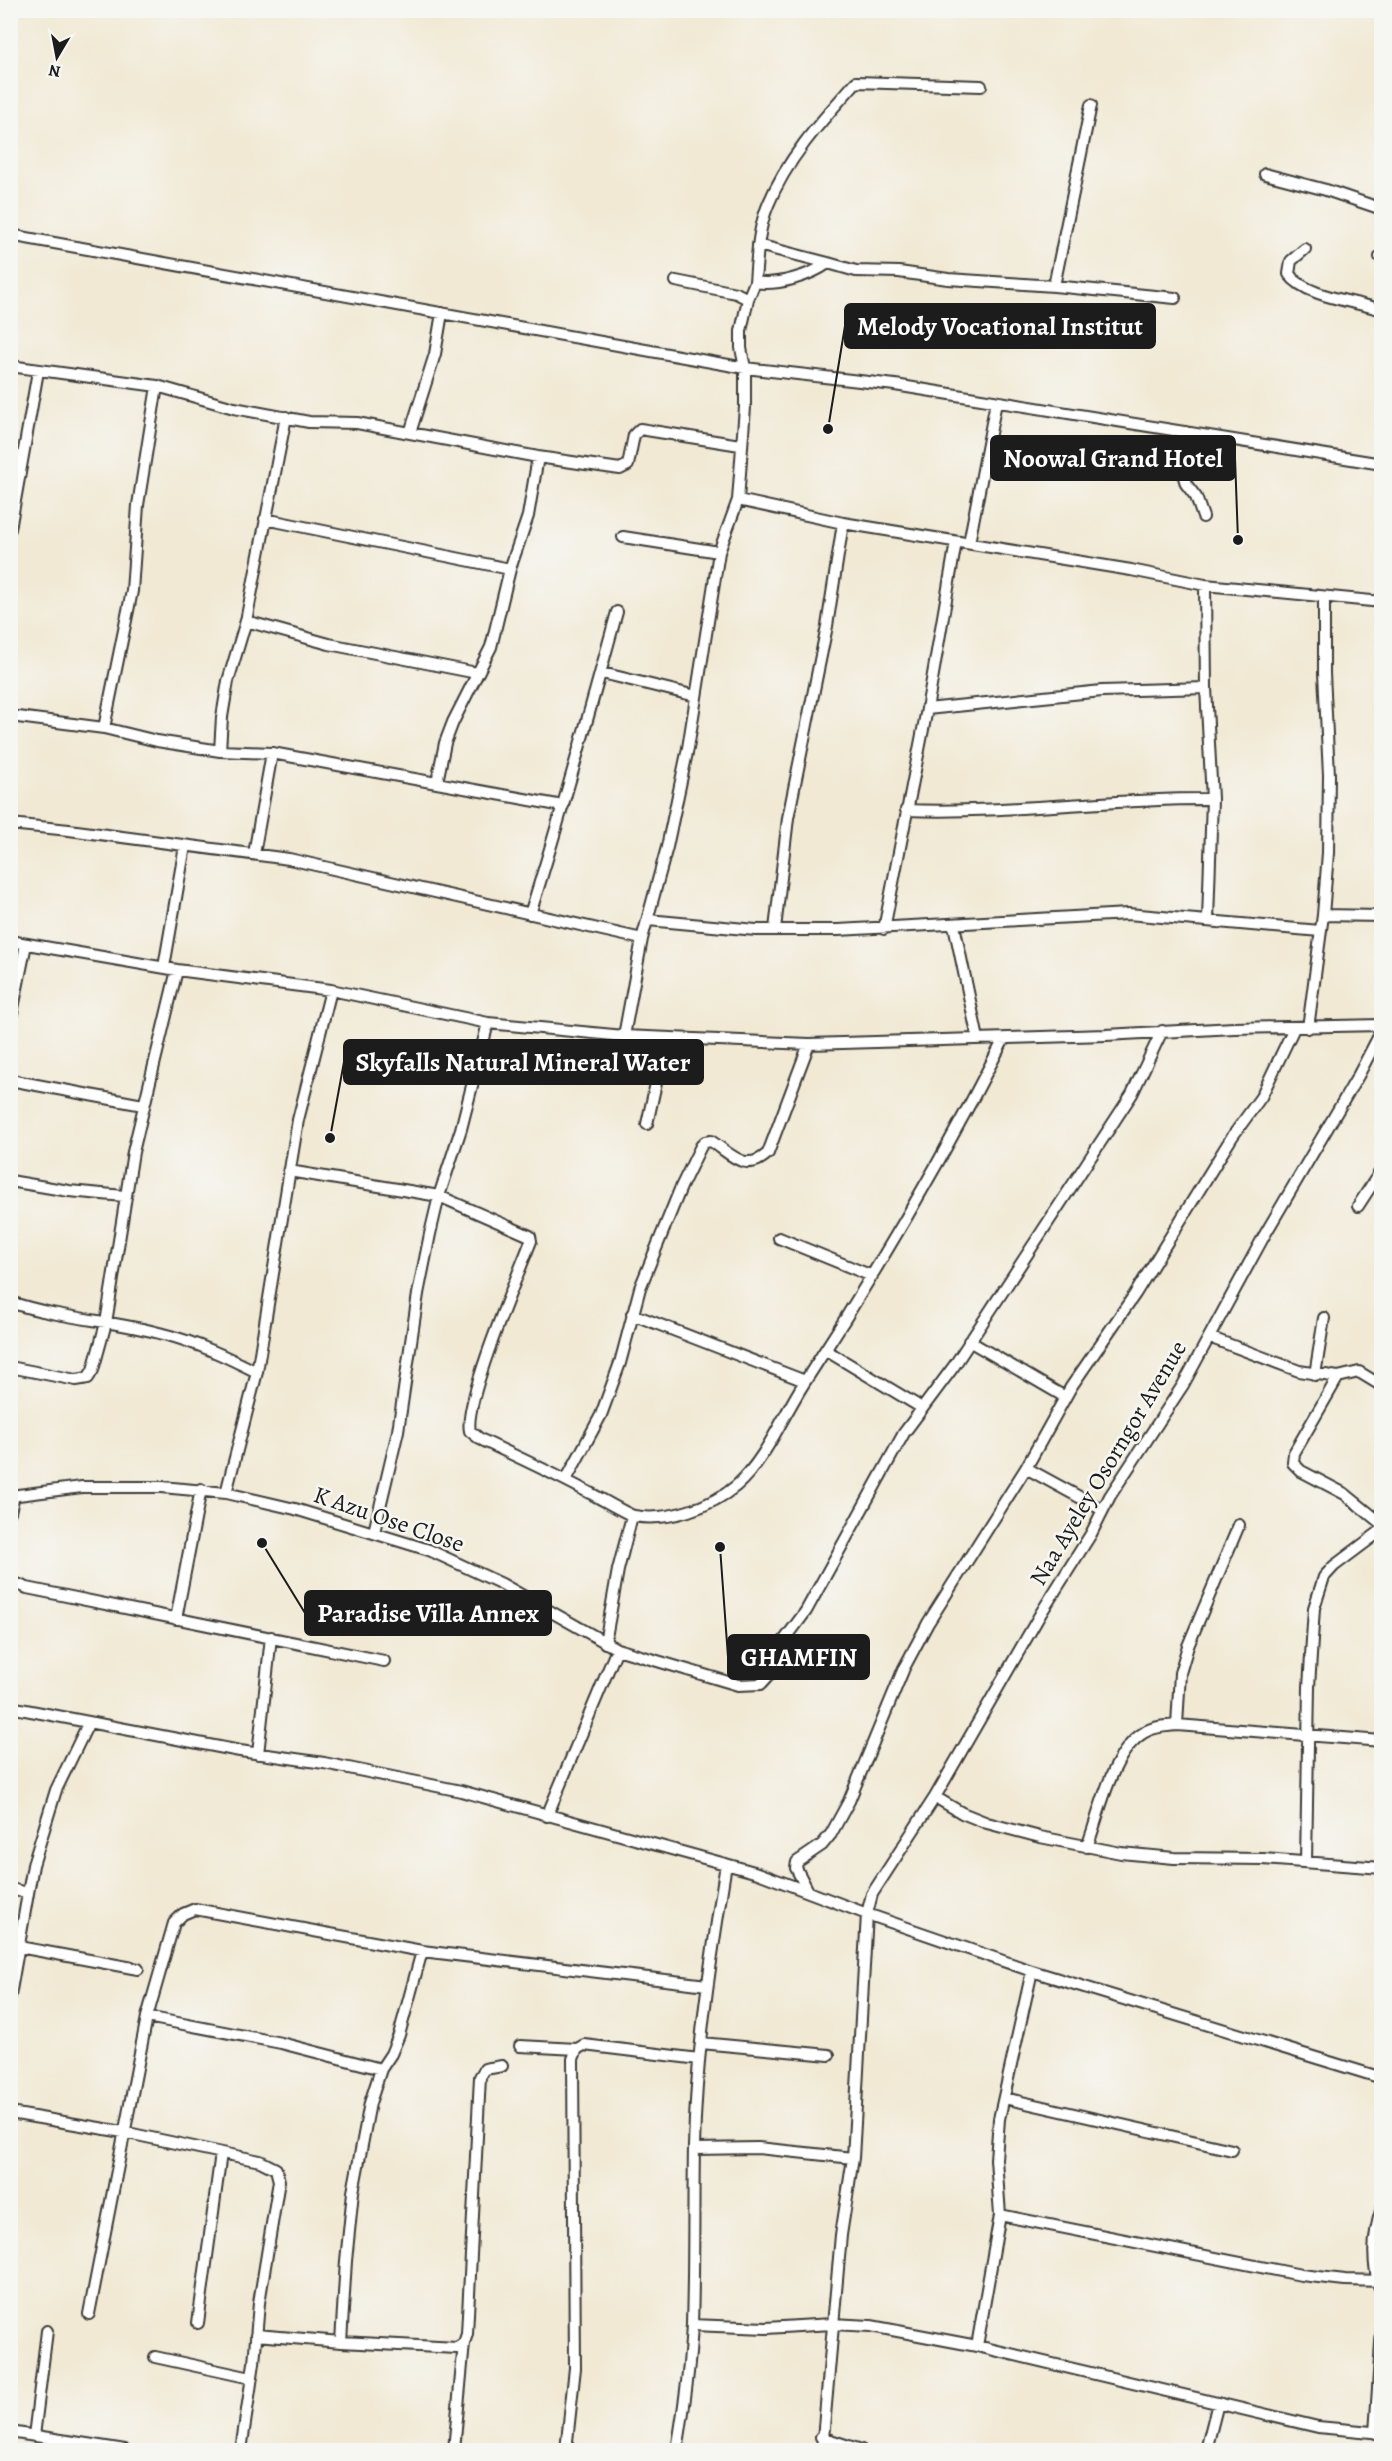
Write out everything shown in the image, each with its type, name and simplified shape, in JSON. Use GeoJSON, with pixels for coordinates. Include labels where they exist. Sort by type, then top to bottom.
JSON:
{"type":"FeatureCollection","features":[{"type":"Feature","properties":{"kind":"street"},"geometry":{"type":"LineString","coordinates":[[624,1036],[642,939],[670,836],[688,748],[719,552],[738,500],[740,445],[745,407],[745,368],[741,348],[741,331],[748,299],[755,282],[758,245],[767,207],[782,176],[819,123],[856,82],[981,86]]}},
{"type":"Feature","properties":{"kind":"street"},"geometry":{"type":"LineString","coordinates":[[1054,286],[1091,105]]}},
{"type":"Feature","properties":{"kind":"street"},"geometry":{"type":"LineString","coordinates":[[1265,174],[1326,190],[1382,209]]}},
{"type":"Feature","properties":{"kind":"street"},"geometry":{"type":"LineString","coordinates":[[10,235],[745,368],[895,385],[1186,432],[1257,446],[1382,464]]}},
{"type":"Feature","properties":{"kind":"street"},"geometry":{"type":"LineString","coordinates":[[758,245],[856,271],[899,272],[948,279],[1054,286],[1175,298]]}},
{"type":"Feature","properties":{"kind":"street"},"geometry":{"type":"LineString","coordinates":[[1305,249],[1291,261],[1289,274],[1299,285],[1342,300],[1382,310]]}},
{"type":"Feature","properties":{"kind":"street"},"geometry":{"type":"LineString","coordinates":[[755,282],[762,283],[798,277],[815,272],[828,263]]}},
{"type":"Feature","properties":{"kind":"street"},"geometry":{"type":"LineString","coordinates":[[676,280],[736,293],[748,299]]}},
{"type":"Feature","properties":{"kind":"street"},"geometry":{"type":"LineString","coordinates":[[410,432],[435,354],[442,313]]}},
{"type":"Feature","properties":{"kind":"street"},"geometry":{"type":"LineString","coordinates":[[10,366],[157,386],[234,408],[309,422],[357,423],[538,458],[620,469],[628,465],[634,435],[640,429],[740,445]]}},
{"type":"Feature","properties":{"kind":"street"},"geometry":{"type":"LineString","coordinates":[[10,529],[38,371]]}},
{"type":"Feature","properties":{"kind":"street"},"geometry":{"type":"LineString","coordinates":[[104,728],[132,591],[138,505],[157,386]]}},
{"type":"Feature","properties":{"kind":"street"},"geometry":{"type":"LineString","coordinates":[[969,543],[996,402]]}},
{"type":"Feature","properties":{"kind":"street"},"geometry":{"type":"LineString","coordinates":[[220,751],[222,717],[228,681],[246,621],[286,417]]}},
{"type":"Feature","properties":{"kind":"street"},"geometry":{"type":"LineString","coordinates":[[1186,432],[1184,477],[1186,484],[1196,497],[1203,517]]}},
{"type":"Feature","properties":{"kind":"street"},"geometry":{"type":"LineString","coordinates":[[438,782],[445,743],[491,647],[510,569],[528,516],[538,458]]}},
{"type":"Feature","properties":{"kind":"street"},"geometry":{"type":"LineString","coordinates":[[738,500],[843,523],[1131,570],[1205,585],[1382,602]]}},
{"type":"Feature","properties":{"kind":"street"},"geometry":{"type":"LineString","coordinates":[[265,519],[510,569]]}},
{"type":"Feature","properties":{"kind":"street"},"geometry":{"type":"LineString","coordinates":[[775,929],[788,818],[827,626],[843,523]]}},
{"type":"Feature","properties":{"kind":"street"},"geometry":{"type":"LineString","coordinates":[[623,537],[719,552]]}},
{"type":"Feature","properties":{"kind":"street"},"geometry":{"type":"LineString","coordinates":[[884,929],[927,709],[956,542]]}},
{"type":"Feature","properties":{"kind":"street"},"geometry":{"type":"LineString","coordinates":[[1205,585],[1206,688],[1212,799],[1208,920]]}},
{"type":"Feature","properties":{"kind":"street"},"geometry":{"type":"LineString","coordinates":[[1308,1028],[1323,915],[1328,853],[1329,775],[1324,673],[1324,598]]}},
{"type":"Feature","properties":{"kind":"street"},"geometry":{"type":"LineString","coordinates":[[530,914],[591,703],[602,673],[617,612]]}},
{"type":"Feature","properties":{"kind":"street"},"geometry":{"type":"LineString","coordinates":[[246,621],[329,644],[477,673]]}},
{"type":"Feature","properties":{"kind":"street"},"geometry":{"type":"LineString","coordinates":[[602,673],[696,696]]}},
{"type":"Feature","properties":{"kind":"street"},"geometry":{"type":"LineString","coordinates":[[927,709],[1102,691],[1206,688]]}},
{"type":"Feature","properties":{"kind":"street"},"geometry":{"type":"LineString","coordinates":[[10,716],[104,728],[157,741],[220,751],[272,753],[563,806]]}},
{"type":"Feature","properties":{"kind":"street"},"geometry":{"type":"LineString","coordinates":[[254,854],[272,753]]}},
{"type":"Feature","properties":{"kind":"street"},"geometry":{"type":"LineString","coordinates":[[906,810],[987,811],[1140,799],[1212,799]]}},
{"type":"Feature","properties":{"kind":"street"},"geometry":{"type":"LineString","coordinates":[[10,824],[254,854],[350,872],[642,939]]}},
{"type":"Feature","properties":{"kind":"street"},"geometry":{"type":"LineString","coordinates":[[164,968],[185,846]]}},
{"type":"Feature","properties":{"kind":"street"},"geometry":{"type":"LineString","coordinates":[[648,920],[721,928],[884,929],[1128,914],[1320,931]]}},
{"type":"Feature","properties":{"kind":"street"},"geometry":{"type":"LineString","coordinates":[[1323,915],[1382,916]]}},
{"type":"Feature","properties":{"kind":"street"},"geometry":{"type":"LineString","coordinates":[[954,925],[978,1039]]}},
{"type":"Feature","properties":{"kind":"street"},"geometry":{"type":"LineString","coordinates":[[10,941],[177,970],[331,990],[488,1023],[624,1036],[809,1044],[1382,1025]]}},
{"type":"Feature","properties":{"kind":"street"},"geometry":{"type":"LineString","coordinates":[[10,1023],[26,944]]}},
{"type":"Feature","properties":{"kind":"street"},"geometry":{"type":"LineString","coordinates":[[10,1367],[76,1380],[88,1378],[93,1371],[105,1323],[120,1241],[124,1196],[143,1105],[177,970]]}},
{"type":"Feature","properties":{"kind":"street"},"geometry":{"type":"LineString","coordinates":[[226,1493],[257,1372],[270,1303],[289,1171],[308,1077],[331,990]]}},
{"type":"Feature","properties":{"kind":"street"},"geometry":{"type":"LineString","coordinates":[[374,1532],[398,1431],[418,1294],[439,1196],[461,1129],[488,1023]]}},
{"type":"Feature","properties":{"kind":"street"},"geometry":{"type":"LineString","coordinates":[[808,1892],[796,1868],[797,1862],[822,1845],[831,1834],[849,1801],[887,1706],[915,1647],[1026,1468],[1065,1397],[1135,1294],[1232,1137],[1261,1097],[1294,1028]]}},
{"type":"Feature","properties":{"kind":"street","name":"Naa Ayeley Osorngor Avenue"},"geometry":{"type":"LineString","coordinates":[[822,2451],[821,2437],[841,2235],[853,2158],[867,1914],[872,1894],[935,1797],[1142,1443],[1183,1384],[1264,1236],[1353,1086],[1382,1030]]}},
{"type":"Feature","properties":{"kind":"street"},"geometry":{"type":"LineString","coordinates":[[827,1351],[922,1408],[948,1376],[1132,1094],[1162,1031]]}},
{"type":"Feature","properties":{"kind":"street"},"geometry":{"type":"LineString","coordinates":[[647,1124],[666,1038]]}},
{"type":"Feature","properties":{"kind":"street"},"geometry":{"type":"LineString","coordinates":[[289,1171],[439,1196],[519,1229],[531,1238],[486,1360],[469,1418],[470,1431],[480,1439],[566,1480],[632,1516],[684,1512],[720,1498],[738,1484],[753,1467],[783,1421],[805,1381],[827,1351],[956,1133],[1004,1039]]}},
{"type":"Feature","properties":{"kind":"street"},"geometry":{"type":"LineString","coordinates":[[566,1480],[604,1407],[620,1363],[632,1314],[681,1187],[701,1146],[711,1141],[744,1163],[756,1162],[764,1157],[768,1153],[809,1044]]}},
{"type":"Feature","properties":{"kind":"street"},"geometry":{"type":"LineString","coordinates":[[10,1080],[143,1105]]}},
{"type":"Feature","properties":{"kind":"street"},"geometry":{"type":"LineString","coordinates":[[1358,1206],[1382,1168]]}},
{"type":"Feature","properties":{"kind":"street"},"geometry":{"type":"LineString","coordinates":[[10,1181],[69,1191],[124,1196]]}},
{"type":"Feature","properties":{"kind":"street"},"geometry":{"type":"LineString","coordinates":[[779,1238],[872,1276]]}},
{"type":"Feature","properties":{"kind":"street"},"geometry":{"type":"LineString","coordinates":[[10,1302],[43,1311],[164,1334],[232,1359],[257,1372]]}},
{"type":"Feature","properties":{"kind":"street"},"geometry":{"type":"LineString","coordinates":[[632,1314],[805,1381]]}},
{"type":"Feature","properties":{"kind":"street"},"geometry":{"type":"LineString","coordinates":[[1315,1375],[1324,1318]]}},
{"type":"Feature","properties":{"kind":"street"},"geometry":{"type":"LineString","coordinates":[[1209,1337],[1279,1365],[1315,1375],[1338,1377],[1359,1372],[1382,1386]]}},
{"type":"Feature","properties":{"kind":"street"},"geometry":{"type":"LineString","coordinates":[[969,1341],[1065,1397]]}},
{"type":"Feature","properties":{"kind":"street"},"geometry":{"type":"LineString","coordinates":[[1338,1377],[1294,1454],[1293,1463],[1301,1471],[1345,1494],[1382,1524]]}},
{"type":"Feature","properties":{"kind":"street","name":"K Azu Ose Close"},"geometry":{"type":"LineString","coordinates":[[12,1496],[82,1487],[162,1487],[226,1493],[295,1509],[429,1550],[502,1584],[617,1648],[738,1685],[750,1686],[761,1684],[766,1680],[783,1641],[806,1611],[904,1433],[922,1408]]}},
{"type":"Feature","properties":{"kind":"street"},"geometry":{"type":"LineString","coordinates":[[1026,1468],[1103,1510]]}},
{"type":"Feature","properties":{"kind":"street"},"geometry":{"type":"LineString","coordinates":[[176,1619],[201,1489]]}},
{"type":"Feature","properties":{"kind":"street"},"geometry":{"type":"LineString","coordinates":[[10,1512],[12,1496]]}},
{"type":"Feature","properties":{"kind":"street"},"geometry":{"type":"LineString","coordinates":[[606,1643],[618,1570],[632,1516]]}},
{"type":"Feature","properties":{"kind":"street"},"geometry":{"type":"LineString","coordinates":[[1177,1725],[1177,1696],[1183,1664],[1239,1526]]}},
{"type":"Feature","properties":{"kind":"street"},"geometry":{"type":"LineString","coordinates":[[1306,1862],[1309,1687],[1314,1608],[1324,1577],[1334,1566],[1382,1530]]}},
{"type":"Feature","properties":{"kind":"street"},"geometry":{"type":"LineString","coordinates":[[10,1581],[27,1588],[384,1660]]}},
{"type":"Feature","properties":{"kind":"street"},"geometry":{"type":"LineString","coordinates":[[258,1754],[271,1637]]}},
{"type":"Feature","properties":{"kind":"street"},"geometry":{"type":"LineString","coordinates":[[547,1816],[617,1648]]}},
{"type":"Feature","properties":{"kind":"street"},"geometry":{"type":"LineString","coordinates":[[10,1707],[258,1754],[324,1763],[422,1782],[726,1864],[1032,1971],[1382,2078]]}},
{"type":"Feature","properties":{"kind":"street"},"geometry":{"type":"LineString","coordinates":[[10,1996],[33,1865],[57,1790],[89,1722]]}},
{"type":"Feature","properties":{"kind":"street"},"geometry":{"type":"LineString","coordinates":[[1087,1847],[1109,1781],[1133,1742],[1145,1731],[1177,1725],[1382,1741]]}},
{"type":"Feature","properties":{"kind":"street"},"geometry":{"type":"LineString","coordinates":[[935,1797],[962,1813],[987,1823],[1121,1853],[1174,1858],[1306,1862],[1382,1868]]}},
{"type":"Feature","properties":{"kind":"street"},"geometry":{"type":"LineString","coordinates":[[678,2451],[692,2325],[694,2149],[699,2059],[707,1985],[726,1864]]}},
{"type":"Feature","properties":{"kind":"street"},"geometry":{"type":"LineString","coordinates":[[10,1889],[28,1893]]}},
{"type":"Feature","properties":{"kind":"street"},"geometry":{"type":"LineString","coordinates":[[89,2314],[147,2017],[174,1923],[183,1914],[195,1910],[422,1951],[707,1985]]}},
{"type":"Feature","properties":{"kind":"street"},"geometry":{"type":"LineString","coordinates":[[19,1947],[138,1969]]}},
{"type":"Feature","properties":{"kind":"street"},"geometry":{"type":"LineString","coordinates":[[341,2342],[353,2192],[370,2103],[381,2068],[391,2054],[399,2035],[422,1951]]}},
{"type":"Feature","properties":{"kind":"street"},"geometry":{"type":"LineString","coordinates":[[977,2346],[1000,2215],[996,2159],[1004,2098],[1032,1971]]}},
{"type":"Feature","properties":{"kind":"street"},"geometry":{"type":"LineString","coordinates":[[147,2017],[280,2043],[381,2068]]}},
{"type":"Feature","properties":{"kind":"street"},"geometry":{"type":"LineString","coordinates":[[701,2043],[829,2055]]}},
{"type":"Feature","properties":{"kind":"street"},"geometry":{"type":"LineString","coordinates":[[520,2046],[577,2049],[584,2045],[699,2059]]}},
{"type":"Feature","properties":{"kind":"street"},"geometry":{"type":"LineString","coordinates":[[566,2451],[575,2368],[573,2059],[577,2049]]}},
{"type":"Feature","properties":{"kind":"street"},"geometry":{"type":"LineString","coordinates":[[454,2451],[464,2343],[467,2334],[480,2077],[485,2069],[502,2066]]}},
{"type":"Feature","properties":{"kind":"street"},"geometry":{"type":"LineString","coordinates":[[1004,2098],[1232,2150]]}},
{"type":"Feature","properties":{"kind":"street"},"geometry":{"type":"LineString","coordinates":[[10,2113],[123,2132],[260,2161],[276,2169],[279,2175],[259,2302],[241,2451]]}},
{"type":"Feature","properties":{"kind":"street"},"geometry":{"type":"LineString","coordinates":[[694,2149],[758,2148],[853,2158]]}},
{"type":"Feature","properties":{"kind":"street"},"geometry":{"type":"LineString","coordinates":[[198,2323],[221,2153]]}},
{"type":"Feature","properties":{"kind":"street"},"geometry":{"type":"LineString","coordinates":[[1382,2208],[1376,2224],[1373,2253],[1382,2294]]}},
{"type":"Feature","properties":{"kind":"street"},"geometry":{"type":"LineString","coordinates":[[1000,2215],[1300,2275],[1379,2281]]}},
{"type":"Feature","properties":{"kind":"street"},"geometry":{"type":"LineString","coordinates":[[692,2325],[766,2328],[832,2324],[871,2326],[977,2346],[1318,2427],[1378,2433],[1382,2328]]}},
{"type":"Feature","properties":{"kind":"street"},"geometry":{"type":"LineString","coordinates":[[34,2436],[47,2331]]}},
{"type":"Feature","properties":{"kind":"street"},"geometry":{"type":"LineString","coordinates":[[256,2335],[457,2348],[464,2343]]}},
{"type":"Feature","properties":{"kind":"street"},"geometry":{"type":"LineString","coordinates":[[155,2356],[251,2378]]}},
{"type":"Feature","properties":{"kind":"street"},"geometry":{"type":"LineString","coordinates":[[1206,2451],[1218,2403]]}},
{"type":"Feature","properties":{"kind":"street"},"geometry":{"type":"LineString","coordinates":[[10,2432],[125,2451]]}},
{"type":"Feature","properties":{"kind":"street"},"geometry":{"type":"LineString","coordinates":[[821,2437],[861,2451]]}},
{"type":"Feature","properties":{"kind":"place","name":"Melody Vocational Institut"},"geometry":{"type":"Point","coordinates":[828,429]}},
{"type":"Feature","properties":{"kind":"place","name":"Noowal Grand Hotel"},"geometry":{"type":"Point","coordinates":[1238,540]}},
{"type":"Feature","properties":{"kind":"place","name":"Skyfalls Natural Mineral Water"},"geometry":{"type":"Point","coordinates":[330,1138]}},
{"type":"Feature","properties":{"kind":"place","name":"Paradise Villa Annex"},"geometry":{"type":"Point","coordinates":[262,1543]}},
{"type":"Feature","properties":{"kind":"place","name":"GHAMFIN"},"geometry":{"type":"Point","coordinates":[720,1547]}}]}
